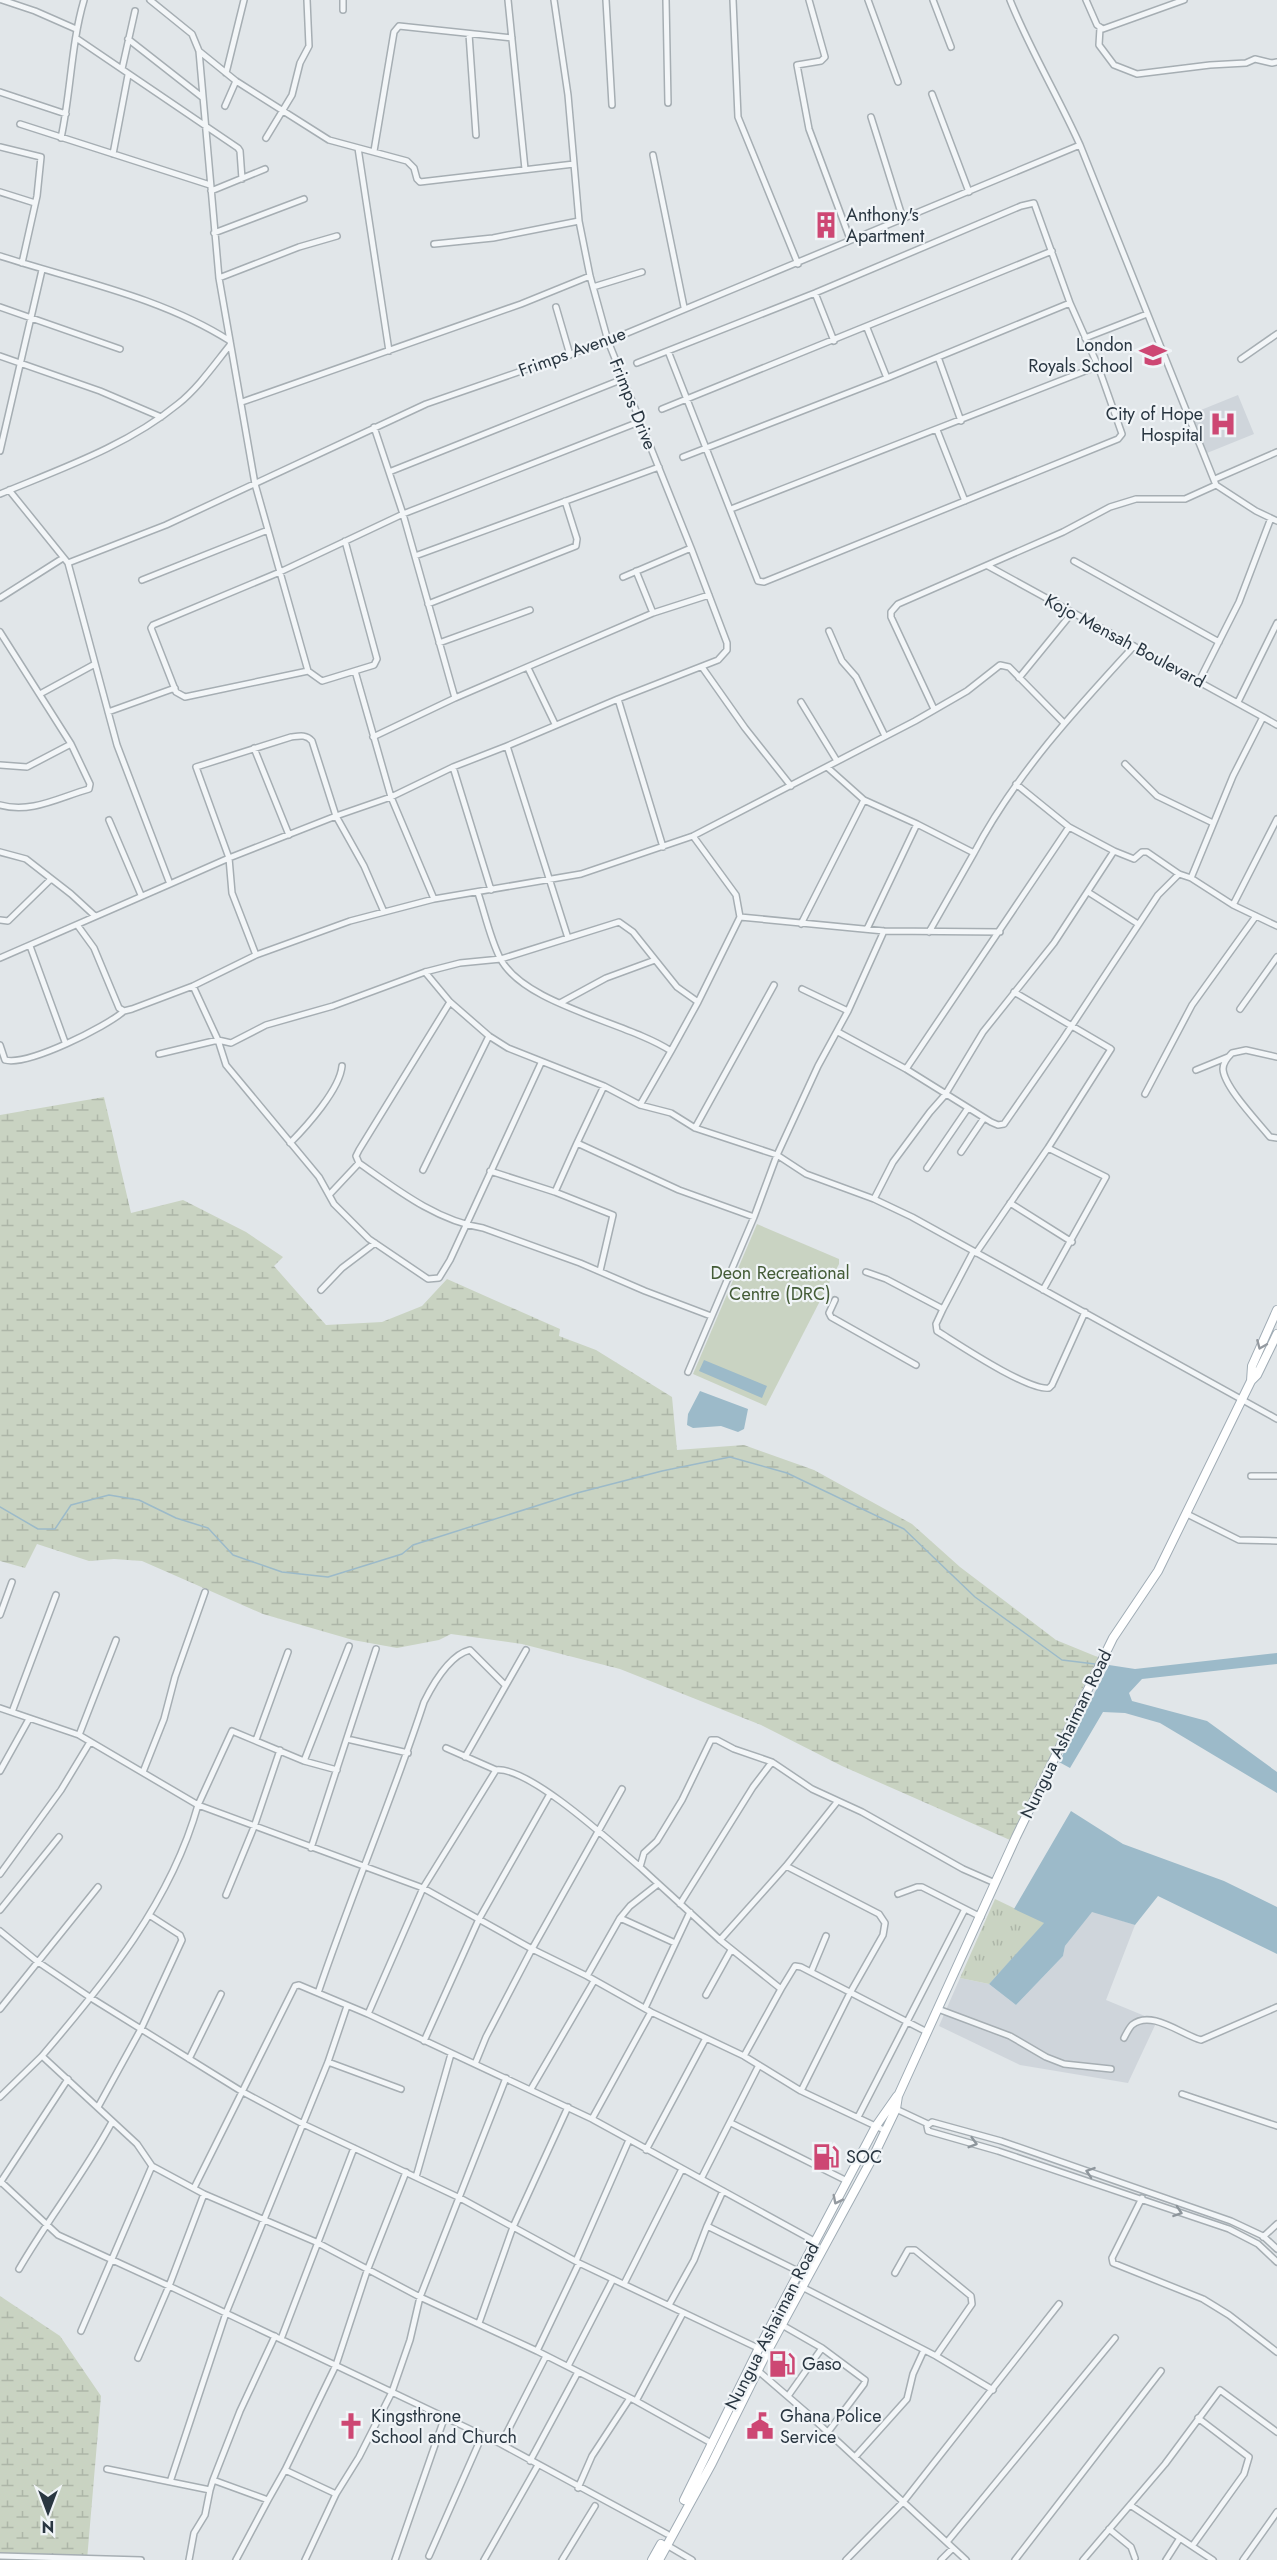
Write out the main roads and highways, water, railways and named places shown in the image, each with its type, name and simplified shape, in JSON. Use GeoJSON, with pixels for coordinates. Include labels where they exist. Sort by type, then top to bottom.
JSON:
{"type":"FeatureCollection","features":[{"type":"Feature","properties":{"kind":"main road","name":"Nungua Ashaiman Road"},"geometry":{"type":"LineString","coordinates":[[659,2560],[667,2534],[763,2350],[800,2272],[876,2126],[898,2096],[995,1882],[1113,1638],[1158,1571],[1187,1514],[1251,1381],[1277,1310]]}},
{"type":"Feature","properties":{"kind":"main road","name":"Nungua Ashaiman Road"},"geometry":{"type":"LineString","coordinates":[[1256,1368],[1277,1334]]}},
{"type":"Feature","properties":{"kind":"main road","name":"Nungua Ashaiman Road"},"geometry":{"type":"LineString","coordinates":[[763,2350],[782,2325],[886,2131],[896,2109],[898,2096]]}},
{"type":"Feature","properties":{"kind":"main road","name":"Nungua Ashaiman Road"},"geometry":{"type":"LineString","coordinates":[[652,2560],[712,2463],[754,2367]]}},
{"type":"Feature","properties":{"kind":"water"},"geometry":{"type":"Polygon","coordinates":[[[704,1360],[767,1386],[762,1398],[699,1371],[704,1360]]]}},
{"type":"Feature","properties":{"kind":"water"},"geometry":{"type":"Polygon","coordinates":[[[700,1391],[748,1409],[744,1429],[738,1432],[721,1426],[693,1428],[687,1425],[688,1414],[700,1391]]]}},
{"type":"Feature","properties":{"kind":"water"},"geometry":{"type":"Polygon","coordinates":[[[1277,1653],[1277,1664],[1142,1679],[1129,1693],[1132,1701],[1207,1721],[1277,1772],[1277,1793],[1160,1723],[1125,1713],[1103,1712],[1070,1768],[1059,1762],[1109,1665],[1135,1669],[1277,1653]]]}},
{"type":"Feature","properties":{"kind":"water"},"geometry":{"type":"Polygon","coordinates":[[[1071,1811],[1123,1844],[1224,1881],[1277,1907],[1277,1954],[1158,1896],[1135,1925],[1092,1912],[1065,1946],[1063,1956],[1016,2005],[989,1984],[1044,1923],[1014,1909],[1071,1811]]]}},
{"type":"Feature","properties":{"kind":"waterway"},"geometry":{"type":"LineString","coordinates":[[0,1507],[38,1529],[55,1529],[71,1505],[109,1495],[139,1500],[176,1518],[208,1528],[233,1555],[282,1572],[328,1577],[402,1554],[413,1545],[577,1493],[662,1471],[730,1457],[787,1473],[904,1529],[975,1597],[1062,1660],[1095,1664]]}},
{"type":"Feature","properties":{"kind":"place","name":"Anthony's Apartment"},"geometry":{"type":"Point","coordinates":[826,225]}},
{"type":"Feature","properties":{"kind":"place","name":"London Royals School"},"geometry":{"type":"Point","coordinates":[1153,355]}},
{"type":"Feature","properties":{"kind":"place","name":"City of Hope Hospital"},"geometry":{"type":"Point","coordinates":[1223,424]}},
{"type":"Feature","properties":{"kind":"place","name":"SOC"},"geometry":{"type":"Point","coordinates":[826,2157]}},
{"type":"Feature","properties":{"kind":"place","name":"Gaso"},"geometry":{"type":"Point","coordinates":[782,2364]}},
{"type":"Feature","properties":{"kind":"place","name":"Kingsthrone School and Church"},"geometry":{"type":"Point","coordinates":[351,2426]}},
{"type":"Feature","properties":{"kind":"place","name":"Ghana Police Service"},"geometry":{"type":"Point","coordinates":[760,2426]}},
{"type":"Feature","properties":{"kind":"park label","name":"Deon Recreational Centre (DRC)"},"geometry":{"type":"Point","coordinates":[780,1283]}}]}
